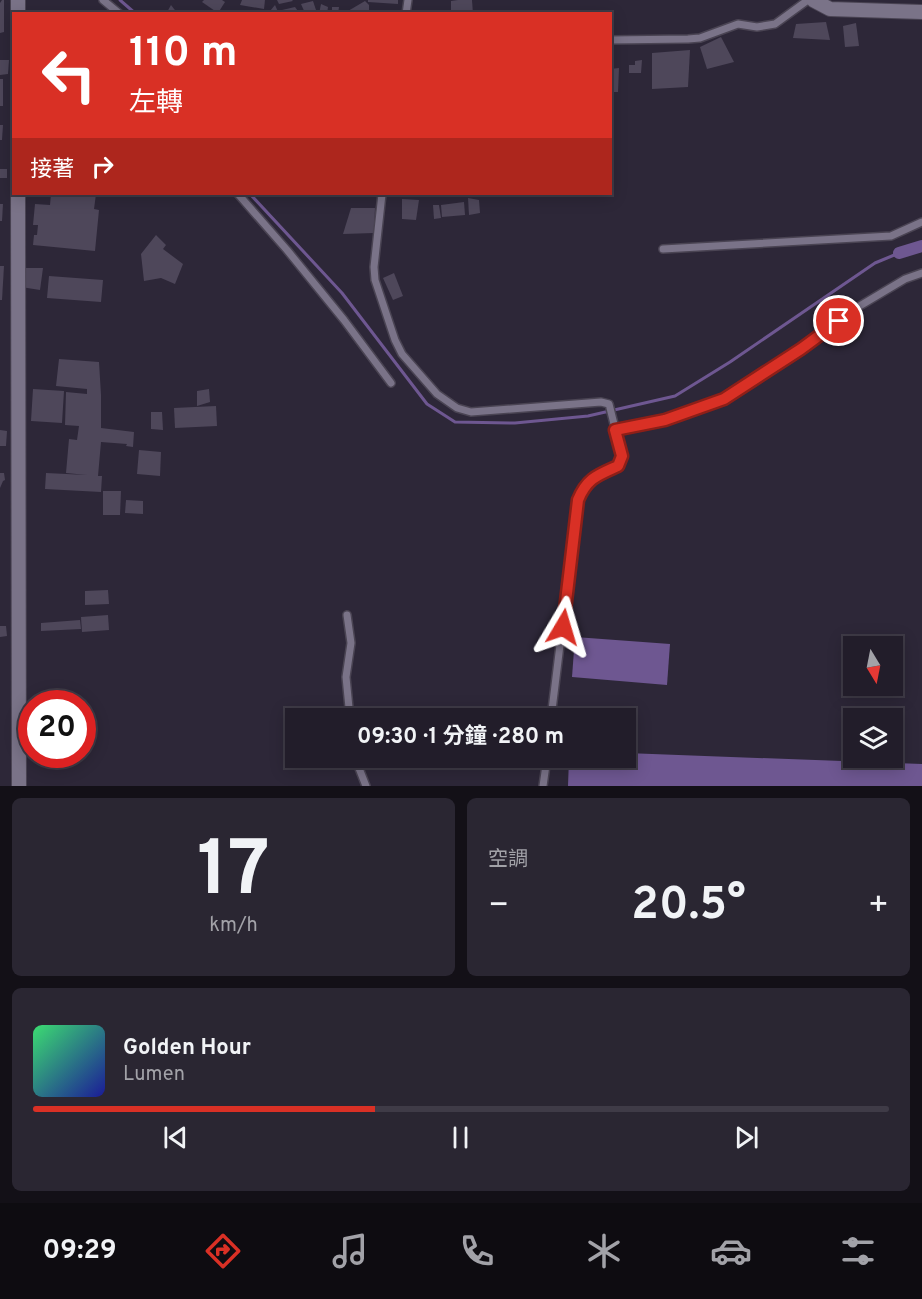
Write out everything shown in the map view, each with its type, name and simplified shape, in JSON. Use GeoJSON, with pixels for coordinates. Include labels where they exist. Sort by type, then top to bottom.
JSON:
{"type":"FeatureCollection","features":[{"type":"Feature","properties":{"kind":"street"},"geometry":{"type":"LineString","coordinates":[[813,0],[830,9],[922,12]]}},
{"type":"Feature","properties":{"kind":"street"},"geometry":{"type":"LineString","coordinates":[[18,195],[19,786]]}},
{"type":"Feature","properties":{"kind":"lane"},"geometry":{"type":"LineString","coordinates":[[103,0],[118,12]]}},
{"type":"Feature","properties":{"kind":"lane"},"geometry":{"type":"LineString","coordinates":[[612,40],[700,38],[738,24],[756,27],[775,24],[808,0]]}},
{"type":"Feature","properties":{"kind":"lane"},"geometry":{"type":"LineString","coordinates":[[239,195],[288,250],[392,383]]}},
{"type":"Feature","properties":{"kind":"lane"},"geometry":{"type":"LineString","coordinates":[[382,195],[374,267],[375,280],[402,354],[437,394],[457,408],[471,412],[601,402],[609,404],[622,456],[618,466],[592,478],[582,490],[578,500],[553,708]]}},
{"type":"Feature","properties":{"kind":"lane"},"geometry":{"type":"LineString","coordinates":[[663,249],[891,236],[922,222]]}},
{"type":"Feature","properties":{"kind":"lane"},"geometry":{"type":"LineString","coordinates":[[615,430],[665,420],[724,399],[801,349],[858,307],[905,279],[922,273]]}},
{"type":"Feature","properties":{"kind":"lane"},"geometry":{"type":"LineString","coordinates":[[347,615],[351,643],[346,677],[349,708]]}},
{"type":"Feature","properties":{"kind":"lane"},"geometry":{"type":"LineString","coordinates":[[359,768],[366,786]]}},
{"type":"Feature","properties":{"kind":"lane"},"geometry":{"type":"LineString","coordinates":[[543,786],[546,768]]}},
{"type":"Feature","properties":{"kind":"shaded area"},"geometry":{"type":"Polygon","coordinates":[[[575,637],[670,644],[667,685],[572,677],[575,637]]]}},
{"type":"Feature","properties":{"kind":"shaded area"},"geometry":{"type":"Polygon","coordinates":[[[636,753],[843,761],[843,768],[903,768],[903,763],[922,764],[922,786],[568,786],[569,768],[636,768],[636,753]]]}},
{"type":"Feature","properties":{"kind":"building"},"geometry":{"type":"Polygon","coordinates":[[[4,0],[4,32],[0,33],[0,3],[4,0]]]}},
{"type":"Feature","properties":{"kind":"building"},"geometry":{"type":"Polygon","coordinates":[[[222,0],[225,2],[217,12],[202,2],[222,0]]]}},
{"type":"Feature","properties":{"kind":"building"},"geometry":{"type":"Polygon","coordinates":[[[242,0],[265,0],[264,9],[240,5],[242,0]]]}},
{"type":"Feature","properties":{"kind":"building"},"geometry":{"type":"Polygon","coordinates":[[[277,0],[292,0],[293,1],[279,4],[277,0]]]}},
{"type":"Feature","properties":{"kind":"building"},"geometry":{"type":"Polygon","coordinates":[[[368,0],[398,0],[398,4],[368,2],[368,0]]]}},
{"type":"Feature","properties":{"kind":"building"},"geometry":{"type":"Polygon","coordinates":[[[472,0],[473,12],[451,12],[451,1],[472,0]]]}},
{"type":"Feature","properties":{"kind":"building"},"geometry":{"type":"Polygon","coordinates":[[[313,1],[316,10],[305,12],[301,4],[313,1]]]}},
{"type":"Feature","properties":{"kind":"building"},"geometry":{"type":"Polygon","coordinates":[[[365,1],[369,5],[369,12],[348,11],[365,1]]]}},
{"type":"Feature","properties":{"kind":"building"},"geometry":{"type":"Polygon","coordinates":[[[321,4],[328,7],[327,12],[319,12],[321,4]]]}},
{"type":"Feature","properties":{"kind":"building"},"geometry":{"type":"Polygon","coordinates":[[[171,5],[176,12],[167,12],[171,5]]]}},
{"type":"Feature","properties":{"kind":"building"},"geometry":{"type":"Polygon","coordinates":[[[275,5],[278,12],[270,12],[275,5]]]}},
{"type":"Feature","properties":{"kind":"building"},"geometry":{"type":"Polygon","coordinates":[[[295,7],[299,12],[283,12],[282,10],[295,7]]]}},
{"type":"Feature","properties":{"kind":"building"},"geometry":{"type":"Polygon","coordinates":[[[332,7],[339,7],[338,12],[332,12],[332,7]]]}},
{"type":"Feature","properties":{"kind":"building"},"geometry":{"type":"Polygon","coordinates":[[[826,22],[830,40],[793,38],[796,24],[826,22]]]}},
{"type":"Feature","properties":{"kind":"building"},"geometry":{"type":"Polygon","coordinates":[[[856,23],[859,46],[845,47],[843,26],[856,23]]]}},
{"type":"Feature","properties":{"kind":"building"},"geometry":{"type":"Polygon","coordinates":[[[721,37],[734,62],[707,69],[700,47],[721,37]]]}},
{"type":"Feature","properties":{"kind":"building"},"geometry":{"type":"Polygon","coordinates":[[[690,50],[688,87],[652,89],[652,53],[690,50]]]}},
{"type":"Feature","properties":{"kind":"building"},"geometry":{"type":"Polygon","coordinates":[[[0,60],[9,60],[8,74],[0,75],[0,60]]]}},
{"type":"Feature","properties":{"kind":"building"},"geometry":{"type":"Polygon","coordinates":[[[642,60],[641,73],[629,73],[629,65],[635,65],[635,61],[642,60]]]}},
{"type":"Feature","properties":{"kind":"building"},"geometry":{"type":"Polygon","coordinates":[[[619,68],[618,92],[612,92],[612,69],[619,68]]]}},
{"type":"Feature","properties":{"kind":"building"},"geometry":{"type":"Polygon","coordinates":[[[0,79],[3,79],[3,106],[0,106],[0,79]]]}},
{"type":"Feature","properties":{"kind":"building"},"geometry":{"type":"Polygon","coordinates":[[[0,125],[3,125],[2,140],[0,140],[0,125]]]}},
{"type":"Feature","properties":{"kind":"building"},"geometry":{"type":"Polygon","coordinates":[[[0,169],[7,169],[7,178],[0,178],[0,169]]]}},
{"type":"Feature","properties":{"kind":"building"},"geometry":{"type":"Polygon","coordinates":[[[51,195],[96,195],[94,209],[99,210],[95,251],[33,245],[38,225],[33,225],[35,204],[50,205],[51,195]]]}},
{"type":"Feature","properties":{"kind":"building"},"geometry":{"type":"Polygon","coordinates":[[[468,198],[479,200],[480,213],[469,215],[468,198]]]}},
{"type":"Feature","properties":{"kind":"building"},"geometry":{"type":"Polygon","coordinates":[[[402,199],[419,200],[416,220],[402,219],[402,199]]]}},
{"type":"Feature","properties":{"kind":"building"},"geometry":{"type":"Polygon","coordinates":[[[464,202],[465,215],[442,217],[441,205],[464,202]]]}},
{"type":"Feature","properties":{"kind":"building"},"geometry":{"type":"Polygon","coordinates":[[[0,204],[3,204],[2,221],[0,221],[0,204]]]}},
{"type":"Feature","properties":{"kind":"building"},"geometry":{"type":"Polygon","coordinates":[[[433,205],[439,205],[441,218],[434,219],[433,205]]]}},
{"type":"Feature","properties":{"kind":"building"},"geometry":{"type":"Polygon","coordinates":[[[351,208],[375,208],[374,233],[343,234],[351,208]]]}},
{"type":"Feature","properties":{"kind":"building"},"geometry":{"type":"Polygon","coordinates":[[[156,235],[166,245],[163,249],[183,264],[175,284],[161,278],[144,281],[141,254],[156,235]]]}},
{"type":"Feature","properties":{"kind":"building"},"geometry":{"type":"Polygon","coordinates":[[[0,266],[4,266],[2,300],[0,300],[0,266]]]}},
{"type":"Feature","properties":{"kind":"building"},"geometry":{"type":"Polygon","coordinates":[[[23,268],[43,268],[40,290],[21,287],[23,268]]]}},
{"type":"Feature","properties":{"kind":"building"},"geometry":{"type":"Polygon","coordinates":[[[394,273],[403,296],[393,300],[383,278],[394,273]]]}},
{"type":"Feature","properties":{"kind":"building"},"geometry":{"type":"Polygon","coordinates":[[[49,276],[103,280],[101,302],[47,298],[49,276]]]}},
{"type":"Feature","properties":{"kind":"building"},"geometry":{"type":"Polygon","coordinates":[[[59,359],[99,362],[101,428],[134,432],[133,447],[126,446],[127,444],[101,442],[98,476],[102,476],[101,492],[45,489],[46,473],[87,475],[66,473],[69,439],[77,440],[79,426],[65,425],[66,392],[87,394],[87,389],[56,386],[59,359]]]}},
{"type":"Feature","properties":{"kind":"building"},"geometry":{"type":"Polygon","coordinates":[[[33,389],[64,391],[62,423],[31,421],[33,389]]]}},
{"type":"Feature","properties":{"kind":"building"},"geometry":{"type":"Polygon","coordinates":[[[209,389],[210,402],[197,406],[197,391],[209,389]]]}},
{"type":"Feature","properties":{"kind":"building"},"geometry":{"type":"Polygon","coordinates":[[[216,406],[217,426],[175,428],[174,408],[216,406]]]}},
{"type":"Feature","properties":{"kind":"building"},"geometry":{"type":"Polygon","coordinates":[[[151,412],[162,412],[163,430],[151,429],[151,412]]]}},
{"type":"Feature","properties":{"kind":"building"},"geometry":{"type":"Polygon","coordinates":[[[0,430],[7,431],[6,446],[0,446],[0,430]]]}},
{"type":"Feature","properties":{"kind":"building"},"geometry":{"type":"Polygon","coordinates":[[[139,450],[161,452],[160,476],[137,474],[139,450]]]}},
{"type":"Feature","properties":{"kind":"building"},"geometry":{"type":"Polygon","coordinates":[[[0,473],[4,473],[5,480],[0,488],[0,473]]]}},
{"type":"Feature","properties":{"kind":"building"},"geometry":{"type":"Polygon","coordinates":[[[103,491],[121,491],[120,515],[103,515],[103,491]]]}},
{"type":"Feature","properties":{"kind":"building"},"geometry":{"type":"Polygon","coordinates":[[[126,500],[143,501],[143,514],[125,513],[126,500]]]}},
{"type":"Feature","properties":{"kind":"building"},"geometry":{"type":"Polygon","coordinates":[[[108,590],[109,604],[85,605],[85,591],[108,590]]]}},
{"type":"Feature","properties":{"kind":"building"},"geometry":{"type":"Polygon","coordinates":[[[108,615],[109,630],[82,632],[81,617],[108,615]]]}},
{"type":"Feature","properties":{"kind":"building"},"geometry":{"type":"Polygon","coordinates":[[[80,620],[81,629],[41,631],[41,623],[80,620]]]}},
{"type":"Feature","properties":{"kind":"building"},"geometry":{"type":"Polygon","coordinates":[[[0,626],[6,626],[7,636],[0,637],[0,626]]]}},
{"type":"Feature","properties":{"kind":"waterway"},"geometry":{"type":"LineString","coordinates":[[120,0],[134,12]]}},
{"type":"Feature","properties":{"kind":"waterway"},"geometry":{"type":"LineString","coordinates":[[251,195],[342,293],[427,404],[455,422],[515,423],[588,416],[675,396],[730,362],[875,263],[899,253]]}},
{"type":"Feature","properties":{"kind":"waterway"},"geometry":{"type":"LineString","coordinates":[[899,253],[922,246]]}},
{"type":"Feature","properties":{"kind":"route"},"geometry":{"type":"LineString","coordinates":[[563,627],[578,500],[582,490],[592,478],[618,466],[622,456],[615,430],[665,420],[724,399],[801,349],[839,321]]}}]}
